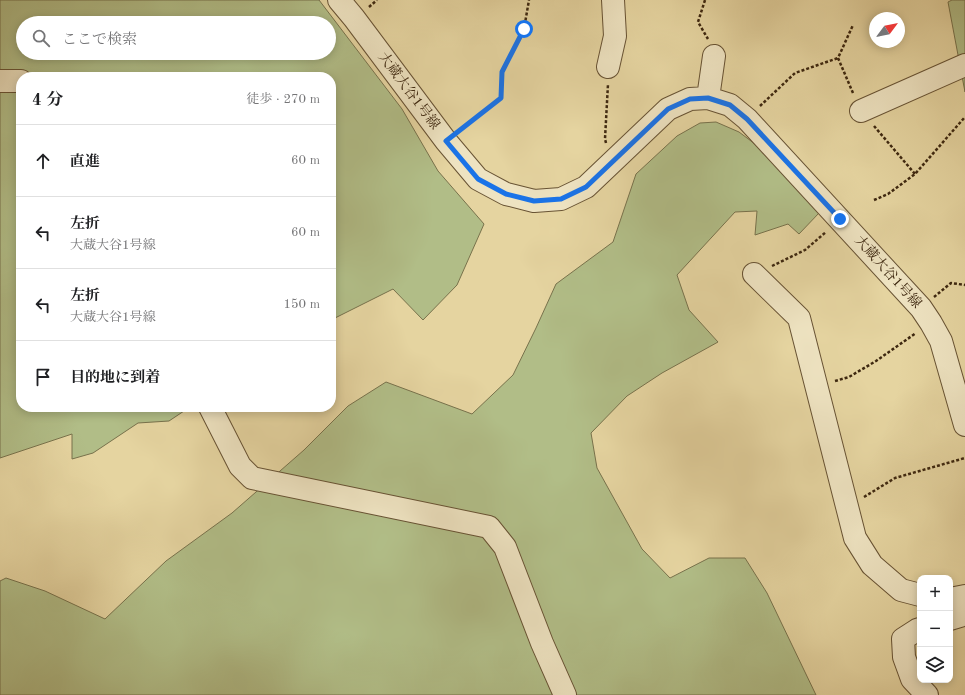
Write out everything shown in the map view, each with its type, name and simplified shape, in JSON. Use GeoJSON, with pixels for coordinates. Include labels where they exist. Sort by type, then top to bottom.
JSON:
{"type":"FeatureCollection","features":[{"type":"Feature","properties":{"kind":"street","name":"大蔵大谷1号線"},"geometry":{"type":"LineString","coordinates":[[339,0],[446,141],[478,179],[506,194],[534,201],[561,199],[586,187],[668,109],[690,99],[708,98],[730,105],[747,119],[840,219],[926,315],[941,341],[965,425]]}},
{"type":"Feature","properties":{"kind":"street"},"geometry":{"type":"LineString","coordinates":[[608,68],[615,36],[613,0]]}},
{"type":"Feature","properties":{"kind":"street"},"geometry":{"type":"LineString","coordinates":[[708,98],[714,56]]}},
{"type":"Feature","properties":{"kind":"street"},"geometry":{"type":"LineString","coordinates":[[861,111],[965,65]]}},
{"type":"Feature","properties":{"kind":"street"},"geometry":{"type":"LineString","coordinates":[[0,81],[16,81]]}},
{"type":"Feature","properties":{"kind":"street"},"geometry":{"type":"LineString","coordinates":[[762,271],[799,318],[845,504],[855,538],[872,565],[900,590],[917,594]]}},
{"type":"Feature","properties":{"kind":"street"},"geometry":{"type":"LineString","coordinates":[[213,412],[240,466],[252,478],[489,527],[504,547],[542,643],[565,695]]}},
{"type":"Feature","properties":{"kind":"street"},"geometry":{"type":"LineString","coordinates":[[953,598],[965,596]]}},
{"type":"Feature","properties":{"kind":"street"},"geometry":{"type":"LineString","coordinates":[[953,618],[965,613]]}},
{"type":"Feature","properties":{"kind":"street"},"geometry":{"type":"LineString","coordinates":[[917,630],[903,639],[904,657],[912,679],[927,695]]}},
{"type":"Feature","properties":{"kind":"path"},"geometry":{"type":"LineString","coordinates":[[446,141],[501,98],[502,72],[524,29],[529,0]]}},
{"type":"Feature","properties":{"kind":"path"},"geometry":{"type":"LineString","coordinates":[[705,0],[698,22],[709,42],[714,56]]}},
{"type":"Feature","properties":{"kind":"path"},"geometry":{"type":"LineString","coordinates":[[747,119],[795,73],[838,58]]}},
{"type":"Feature","properties":{"kind":"path"},"geometry":{"type":"LineString","coordinates":[[608,68],[605,139],[612,162]]}},
{"type":"Feature","properties":{"kind":"path"},"geometry":{"type":"LineString","coordinates":[[874,200],[888,194],[915,174],[965,117]]}},
{"type":"Feature","properties":{"kind":"path"},"geometry":{"type":"LineString","coordinates":[[762,271],[805,250],[840,219]]}},
{"type":"Feature","properties":{"kind":"path"},"geometry":{"type":"LineString","coordinates":[[816,387],[849,376],[876,361],[926,315],[951,283],[965,285]]}},
{"type":"Feature","properties":{"kind":"path"},"geometry":{"type":"LineString","coordinates":[[845,504],[861,500],[895,478],[965,458]]}},
{"type":"Feature","properties":{"kind":"green space"},"geometry":{"type":"Polygon","coordinates":[[[0,0],[319,0],[331,16],[16,16],[16,60],[336,60],[336,22],[402,109],[438,171],[484,224],[457,285],[423,320],[393,289],[336,318],[336,72],[16,72],[16,412],[182,412],[169,421],[138,423],[93,453],[72,459],[72,434],[0,458],[0,0]]]}},
{"type":"Feature","properties":{"kind":"green space"},"geometry":{"type":"Polygon","coordinates":[[[952,0],[965,0],[965,92],[948,2],[952,0]]]}},
{"type":"Feature","properties":{"kind":"green space"},"geometry":{"type":"Polygon","coordinates":[[[716,122],[739,132],[771,156],[819,213],[799,234],[788,224],[755,235],[757,211],[735,212],[677,275],[689,310],[718,342],[662,373],[627,396],[591,433],[597,468],[642,549],[670,578],[709,558],[745,558],[767,593],[816,695],[0,695],[0,581],[6,578],[45,591],[105,619],[166,561],[232,513],[304,450],[348,406],[386,382],[472,414],[513,375],[556,284],[613,242],[636,174],[677,136],[700,123],[716,122]]]}},
{"type":"Feature","properties":{"kind":"route"},"geometry":{"type":"LineString","coordinates":[[524,29],[502,72],[501,98],[446,141],[478,179],[506,194],[534,201],[561,199],[586,187],[668,109],[690,99],[708,98],[730,105],[747,119],[840,219]]}}]}
